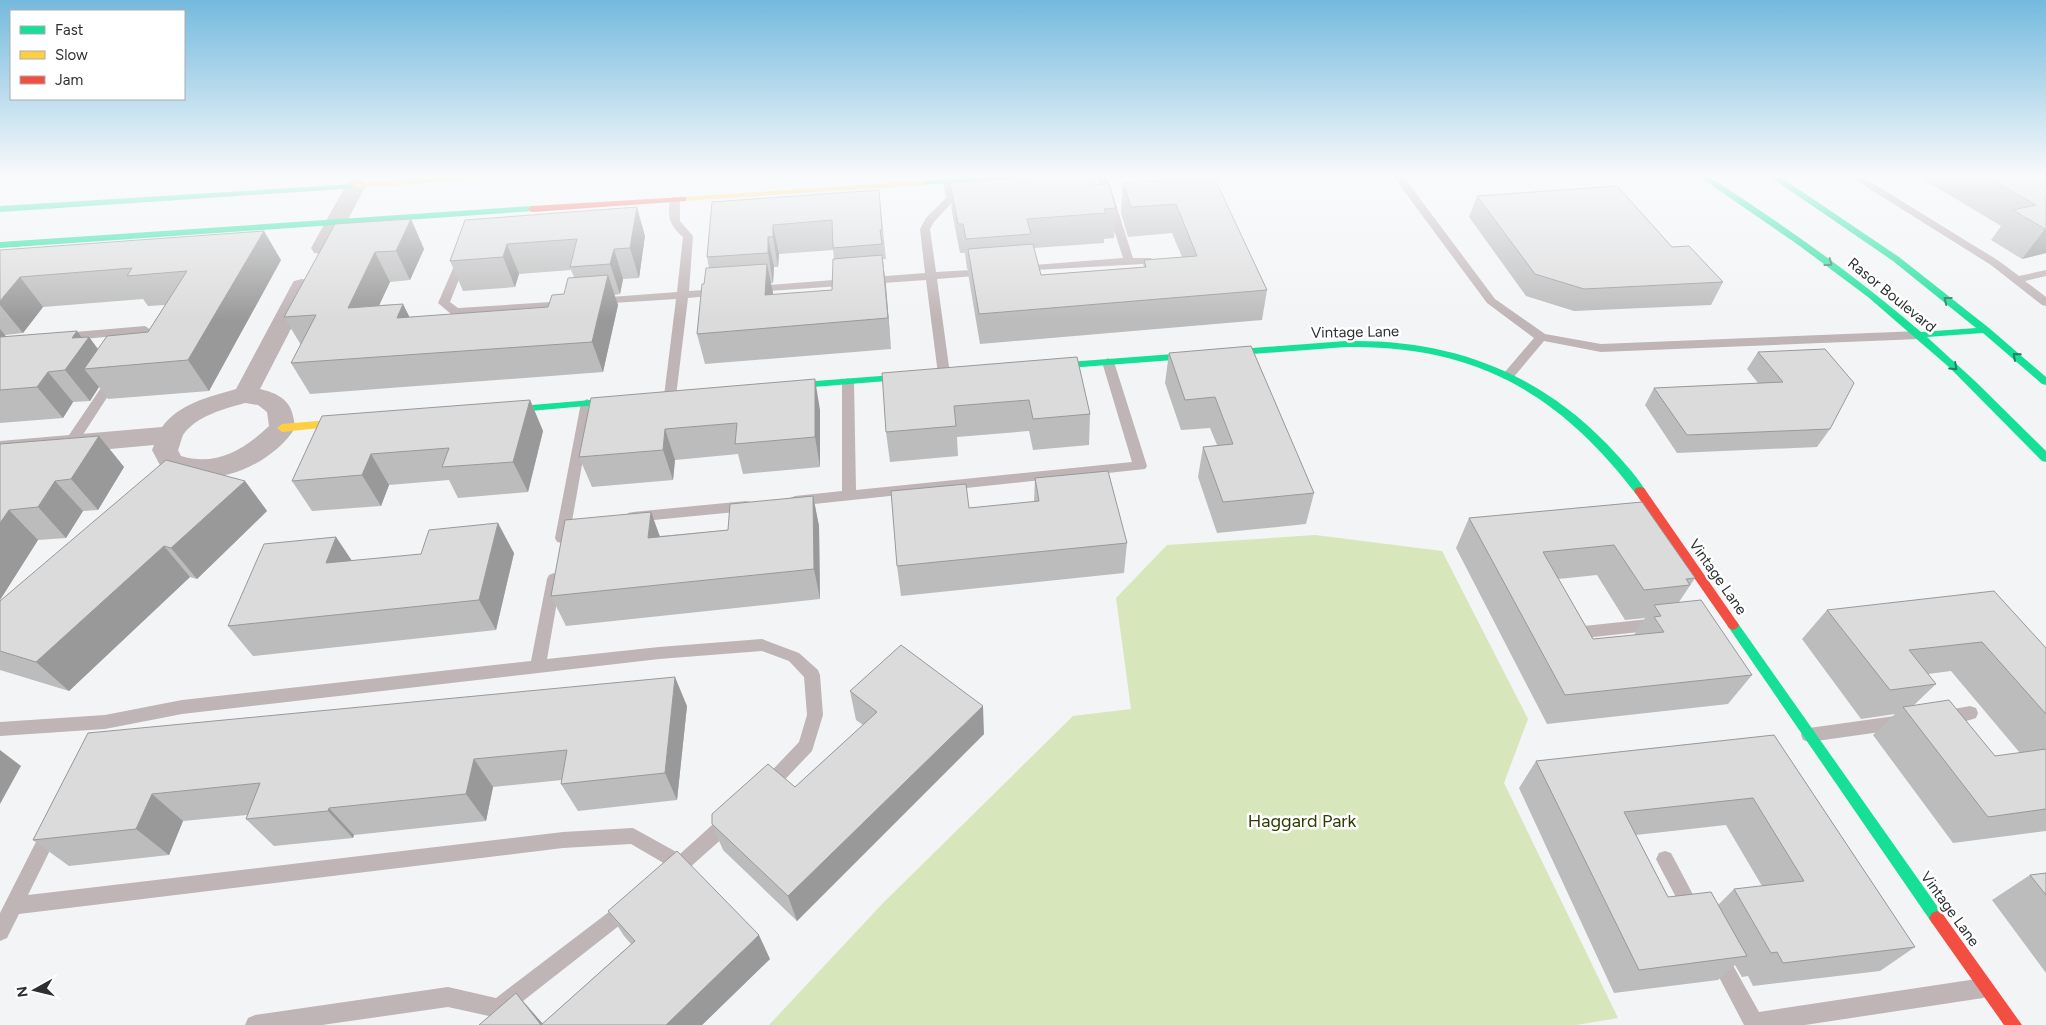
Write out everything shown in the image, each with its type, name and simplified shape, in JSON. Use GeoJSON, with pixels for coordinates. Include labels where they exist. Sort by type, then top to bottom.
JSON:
{"type":"FeatureCollection","features":[{"type":"Feature","properties":{"kind":"main road"},"geometry":{"type":"LineString","coordinates":[[0,245],[297,224]]}},
{"type":"Feature","properties":{"kind":"main road","name":"Rasor Boulevard"},"geometry":{"type":"LineString","coordinates":[[1774,224],[1808,246],[1871,295],[1918,335],[2003,413],[2046,458]]}},
{"type":"Feature","properties":{"kind":"main road","name":"Rasor Boulevard"},"geometry":{"type":"LineString","coordinates":[[1847,224],[1986,330],[2046,382]]}},
{"type":"Feature","properties":{"kind":"main road"},"geometry":{"type":"LineString","coordinates":[[1918,335],[1986,330]]}},
{"type":"Feature","properties":{"kind":"main road","name":"Vintage Lane"},"geometry":{"type":"LineString","coordinates":[[1031,368],[1269,349],[1379,344],[1411,346],[1450,356],[1508,376],[1543,396],[1574,420],[1623,467],[1720,618],[1809,735],[2014,1025]]}},
{"type":"Feature","properties":{"kind":"main road"},"geometry":{"type":"LineString","coordinates":[[769,388],[949,373]]}},
{"type":"Feature","properties":{"kind":"main road"},"geometry":{"type":"LineString","coordinates":[[489,411],[642,398]]}},
{"type":"Feature","properties":{"kind":"main road"},"geometry":{"type":"LineString","coordinates":[[282,428],[361,422]]}},
{"type":"Feature","properties":{"kind":"street"},"geometry":{"type":"LineString","coordinates":[[244,395],[335,224]]}},
{"type":"Feature","properties":{"kind":"street"},"geometry":{"type":"LineString","coordinates":[[244,395],[264,397],[275,404],[283,415],[282,428],[257,452],[222,467],[203,470],[187,469],[171,462],[165,450],[170,435],[181,423],[197,412],[218,402],[244,395]]}},
{"type":"Feature","properties":{"kind":"street"},"geometry":{"type":"LineString","coordinates":[[0,450],[170,435]]}},
{"type":"Feature","properties":{"kind":"street"},"geometry":{"type":"LineString","coordinates":[[164,488],[187,469]]}},
{"type":"Feature","properties":{"kind":"lane"},"geometry":{"type":"LineString","coordinates":[[670,396],[683,295],[688,236],[675,224]]}},
{"type":"Feature","properties":{"kind":"lane"},"geometry":{"type":"LineString","coordinates":[[927,224],[926,229],[932,276],[949,373]]}},
{"type":"Feature","properties":{"kind":"lane"},"geometry":{"type":"LineString","coordinates":[[1117,224],[1129,261]]}},
{"type":"Feature","properties":{"kind":"lane"},"geometry":{"type":"LineString","coordinates":[[1434,224],[1491,301],[1541,338],[1601,348],[1918,335]]}},
{"type":"Feature","properties":{"kind":"lane"},"geometry":{"type":"LineString","coordinates":[[1932,224],[1995,263],[2046,303]]}},
{"type":"Feature","properties":{"kind":"lane"},"geometry":{"type":"LineString","coordinates":[[466,250],[444,303],[455,312],[1147,260],[1153,278]]}},
{"type":"Feature","properties":{"kind":"lane"},"geometry":{"type":"LineString","coordinates":[[2017,280],[2046,273]]}},
{"type":"Feature","properties":{"kind":"lane"},"geometry":{"type":"LineString","coordinates":[[48,338],[145,330],[129,355]]}},
{"type":"Feature","properties":{"kind":"lane"},"geometry":{"type":"LineString","coordinates":[[1508,376],[1541,338]]}},
{"type":"Feature","properties":{"kind":"lane"},"geometry":{"type":"LineString","coordinates":[[779,502],[1140,466],[1108,362]]}},
{"type":"Feature","properties":{"kind":"lane"},"geometry":{"type":"LineString","coordinates":[[70,444],[118,371]]}},
{"type":"Feature","properties":{"kind":"lane"},"geometry":{"type":"LineString","coordinates":[[848,382],[849,495]]}},
{"type":"Feature","properties":{"kind":"lane"},"geometry":{"type":"LineString","coordinates":[[538,667],[587,403]]}},
{"type":"Feature","properties":{"kind":"lane"},"geometry":{"type":"LineString","coordinates":[[620,519],[759,504]]}},
{"type":"Feature","properties":{"kind":"lane"},"geometry":{"type":"LineString","coordinates":[[1575,633],[1669,623]]}},
{"type":"Feature","properties":{"kind":"lane"},"geometry":{"type":"LineString","coordinates":[[0,729],[105,722],[182,707],[659,653],[762,645],[794,657],[812,675],[815,715],[806,746],[754,799]]}},
{"type":"Feature","properties":{"kind":"lane"},"geometry":{"type":"LineString","coordinates":[[1809,735],[1970,713]]}},
{"type":"Feature","properties":{"kind":"lane"},"geometry":{"type":"LineString","coordinates":[[96,740],[105,722]]}},
{"type":"Feature","properties":{"kind":"lane"},"geometry":{"type":"LineString","coordinates":[[659,884],[740,812]]}},
{"type":"Feature","properties":{"kind":"lane"},"geometry":{"type":"LineString","coordinates":[[0,932],[57,818]]}},
{"type":"Feature","properties":{"kind":"lane"},"geometry":{"type":"LineString","coordinates":[[13,906],[563,840],[633,836],[681,864]]}},
{"type":"Feature","properties":{"kind":"lane"},"geometry":{"type":"LineString","coordinates":[[1665,859],[1702,928]]}},
{"type":"Feature","properties":{"kind":"lane"},"geometry":{"type":"LineString","coordinates":[[255,1025],[448,998],[498,1008],[644,896]]}},
{"type":"Feature","properties":{"kind":"lane"},"geometry":{"type":"LineString","coordinates":[[1712,945],[1754,1024],[1987,987]]}},
{"type":"Feature","properties":{"kind":"green space","name":"Haggard Park"},"geometry":{"type":"Polygon","coordinates":[[[1315,535],[1442,551],[1528,719],[1504,783],[1618,1018],[1576,1025],[769,1025],[883,903],[1073,716],[1131,709],[1116,598],[1167,545],[1315,535]]]}},
{"type":"Feature","properties":{"kind":"building"},"geometry":{"type":"Polygon","coordinates":[[[335,224],[409,224],[396,251],[375,252],[348,308],[403,304],[397,318],[548,307],[552,295],[564,294],[568,278],[608,275],[592,342],[291,363],[316,315],[284,317],[335,224]]]}},
{"type":"Feature","properties":{"kind":"building"},"geometry":{"type":"Polygon","coordinates":[[[464,224],[634,224],[630,248],[614,249],[610,264],[570,267],[577,239],[507,244],[503,257],[450,261],[464,224]]]}},
{"type":"Feature","properties":{"kind":"building"},"geometry":{"type":"Polygon","coordinates":[[[710,224],[787,224],[773,225],[773,237],[768,237],[768,253],[707,257],[710,224]]]}},
{"type":"Feature","properties":{"kind":"building"},"geometry":{"type":"Polygon","coordinates":[[[832,224],[882,224],[882,230],[880,230],[882,244],[833,248],[832,224]]]}},
{"type":"Feature","properties":{"kind":"building"},"geometry":{"type":"Polygon","coordinates":[[[958,224],[1028,224],[1031,234],[966,239],[963,224],[958,224]]]}},
{"type":"Feature","properties":{"kind":"building"},"geometry":{"type":"Polygon","coordinates":[[[1184,224],[1236,224],[1267,290],[979,314],[968,249],[1033,244],[1041,275],[1146,267],[1144,260],[1197,256],[1184,224]]]}},
{"type":"Feature","properties":{"kind":"building"},"geometry":{"type":"Polygon","coordinates":[[[1498,224],[1651,224],[1672,247],[1689,246],[1723,282],[1584,289],[1535,274],[1498,224]]]}},
{"type":"Feature","properties":{"kind":"building"},"geometry":{"type":"Polygon","coordinates":[[[2036,224],[2046,224],[2045,229],[2036,224]]]}},
{"type":"Feature","properties":{"kind":"building"},"geometry":{"type":"Polygon","coordinates":[[[264,231],[188,360],[84,369],[107,336],[148,332],[187,271],[127,276],[132,268],[20,277],[0,301],[0,250],[264,231]]]}},
{"type":"Feature","properties":{"kind":"building"},"geometry":{"type":"Polygon","coordinates":[[[882,255],[888,318],[697,334],[702,284],[704,284],[706,268],[767,264],[765,295],[832,290],[833,259],[882,255]]]}},
{"type":"Feature","properties":{"kind":"building"},"geometry":{"type":"Polygon","coordinates":[[[77,331],[72,338],[89,337],[65,370],[48,372],[37,387],[0,390],[0,337],[77,331]]]}},
{"type":"Feature","properties":{"kind":"building"},"geometry":{"type":"Polygon","coordinates":[[[1251,346],[1314,493],[1223,502],[1203,447],[1233,444],[1215,397],[1185,400],[1169,353],[1251,346]]]}},
{"type":"Feature","properties":{"kind":"building"},"geometry":{"type":"Polygon","coordinates":[[[1825,349],[1854,383],[1830,429],[1687,435],[1654,388],[1783,382],[1758,352],[1825,349]]]}},
{"type":"Feature","properties":{"kind":"building"},"geometry":{"type":"Polygon","coordinates":[[[1077,357],[1090,414],[1033,419],[1029,400],[954,406],[956,426],[886,432],[882,373],[1077,357]]]}},
{"type":"Feature","properties":{"kind":"building"},"geometry":{"type":"Polygon","coordinates":[[[815,379],[815,437],[735,444],[737,423],[665,429],[663,450],[579,457],[591,398],[815,379]]]}},
{"type":"Feature","properties":{"kind":"building"},"geometry":{"type":"Polygon","coordinates":[[[530,400],[513,462],[442,467],[449,448],[371,454],[362,475],[292,481],[322,416],[530,400]]]}},
{"type":"Feature","properties":{"kind":"building"},"geometry":{"type":"Polygon","coordinates":[[[99,436],[71,479],[55,481],[38,507],[9,510],[0,523],[0,444],[99,436]]]}},
{"type":"Feature","properties":{"kind":"building"},"geometry":{"type":"Polygon","coordinates":[[[166,460],[245,481],[171,548],[164,546],[36,662],[0,651],[0,601],[166,460]]]}},
{"type":"Feature","properties":{"kind":"building"},"geometry":{"type":"Polygon","coordinates":[[[1108,471],[1127,543],[897,566],[891,491],[966,484],[969,508],[1039,501],[1035,478],[1108,471]]]}},
{"type":"Feature","properties":{"kind":"building"},"geometry":{"type":"Polygon","coordinates":[[[813,496],[814,569],[551,596],[565,520],[651,512],[648,538],[728,530],[730,504],[813,496]]]}},
{"type":"Feature","properties":{"kind":"building"},"geometry":{"type":"Polygon","coordinates":[[[1642,502],[1695,578],[1686,579],[1690,585],[1644,590],[1614,545],[1543,552],[1593,639],[1664,632],[1654,617],[1661,616],[1654,605],[1701,600],[1752,675],[1565,695],[1469,518],[1642,502]]]}},
{"type":"Feature","properties":{"kind":"building"},"geometry":{"type":"Polygon","coordinates":[[[498,523],[479,600],[228,626],[264,544],[336,537],[326,563],[421,554],[429,530],[498,523]]]}},
{"type":"Feature","properties":{"kind":"building"},"geometry":{"type":"Polygon","coordinates":[[[1994,591],[2046,648],[2046,714],[1982,642],[1909,650],[1936,684],[1890,690],[1827,610],[1994,591]]]}},
{"type":"Feature","properties":{"kind":"building"},"geometry":{"type":"Polygon","coordinates":[[[901,645],[983,706],[788,896],[712,824],[712,814],[768,764],[795,787],[877,712],[850,691],[901,645]]]}},
{"type":"Feature","properties":{"kind":"building"},"geometry":{"type":"Polygon","coordinates":[[[675,677],[665,773],[561,784],[567,750],[474,759],[466,794],[329,808],[328,811],[246,819],[260,783],[152,794],[136,829],[33,840],[88,733],[675,677]]]}},
{"type":"Feature","properties":{"kind":"building"},"geometry":{"type":"Polygon","coordinates":[[[1949,700],[1995,756],[2046,749],[2046,809],[1988,817],[1903,707],[1949,700]]]}},
{"type":"Feature","properties":{"kind":"building"},"geometry":{"type":"Polygon","coordinates":[[[1774,735],[1915,947],[1783,963],[1777,952],[1771,953],[1734,889],[1804,881],[1753,798],[1624,812],[1668,897],[1711,892],[1747,956],[1639,970],[1536,761],[1774,735]]]}},
{"type":"Feature","properties":{"kind":"building"},"geometry":{"type":"Polygon","coordinates":[[[677,851],[759,935],[666,1025],[541,1025],[635,941],[608,911],[677,851]]]}},
{"type":"Feature","properties":{"kind":"building"},"geometry":{"type":"Polygon","coordinates":[[[2046,873],[2046,895],[2030,875],[2046,873]]]}},
{"type":"Feature","properties":{"kind":"building"},"geometry":{"type":"Polygon","coordinates":[[[516,993],[541,1025],[479,1025],[516,993]]]}},
{"type":"Feature","properties":{"kind":"traffic: fast"},"geometry":{"type":"LineString","coordinates":[[0,245],[313,224]]}},
{"type":"Feature","properties":{"kind":"traffic: fast"},"geometry":{"type":"LineString","coordinates":[[1773,224],[1848,277],[1914,331],[1991,402],[2046,458]]}},
{"type":"Feature","properties":{"kind":"traffic: fast"},"geometry":{"type":"LineString","coordinates":[[1844,224],[1896,259],[1972,319],[2046,382]]}},
{"type":"Feature","properties":{"kind":"traffic: fast"},"geometry":{"type":"LineString","coordinates":[[1919,335],[1986,330]]}},
{"type":"Feature","properties":{"kind":"traffic: fast"},"geometry":{"type":"LineString","coordinates":[[1042,367],[1329,344],[1380,344],[1433,350],[1468,360],[1502,373],[1534,391],[1565,412],[1618,462],[1640,491]]}},
{"type":"Feature","properties":{"kind":"traffic: fast"},"geometry":{"type":"LineString","coordinates":[[777,387],[919,376]]}},
{"type":"Feature","properties":{"kind":"traffic: fast"},"geometry":{"type":"LineString","coordinates":[[496,411],[627,400]]}},
{"type":"Feature","properties":{"kind":"traffic: fast"},"geometry":{"type":"LineString","coordinates":[[1733,625],[1937,918]]}},
{"type":"Feature","properties":{"kind":"traffic: slow"},"geometry":{"type":"LineString","coordinates":[[282,428],[353,422]]}},
{"type":"Feature","properties":{"kind":"traffic: jam"},"geometry":{"type":"LineString","coordinates":[[1640,491],[1733,625]]}},
{"type":"Feature","properties":{"kind":"traffic: jam"},"geometry":{"type":"LineString","coordinates":[[1937,918],[2014,1025]]}}]}
